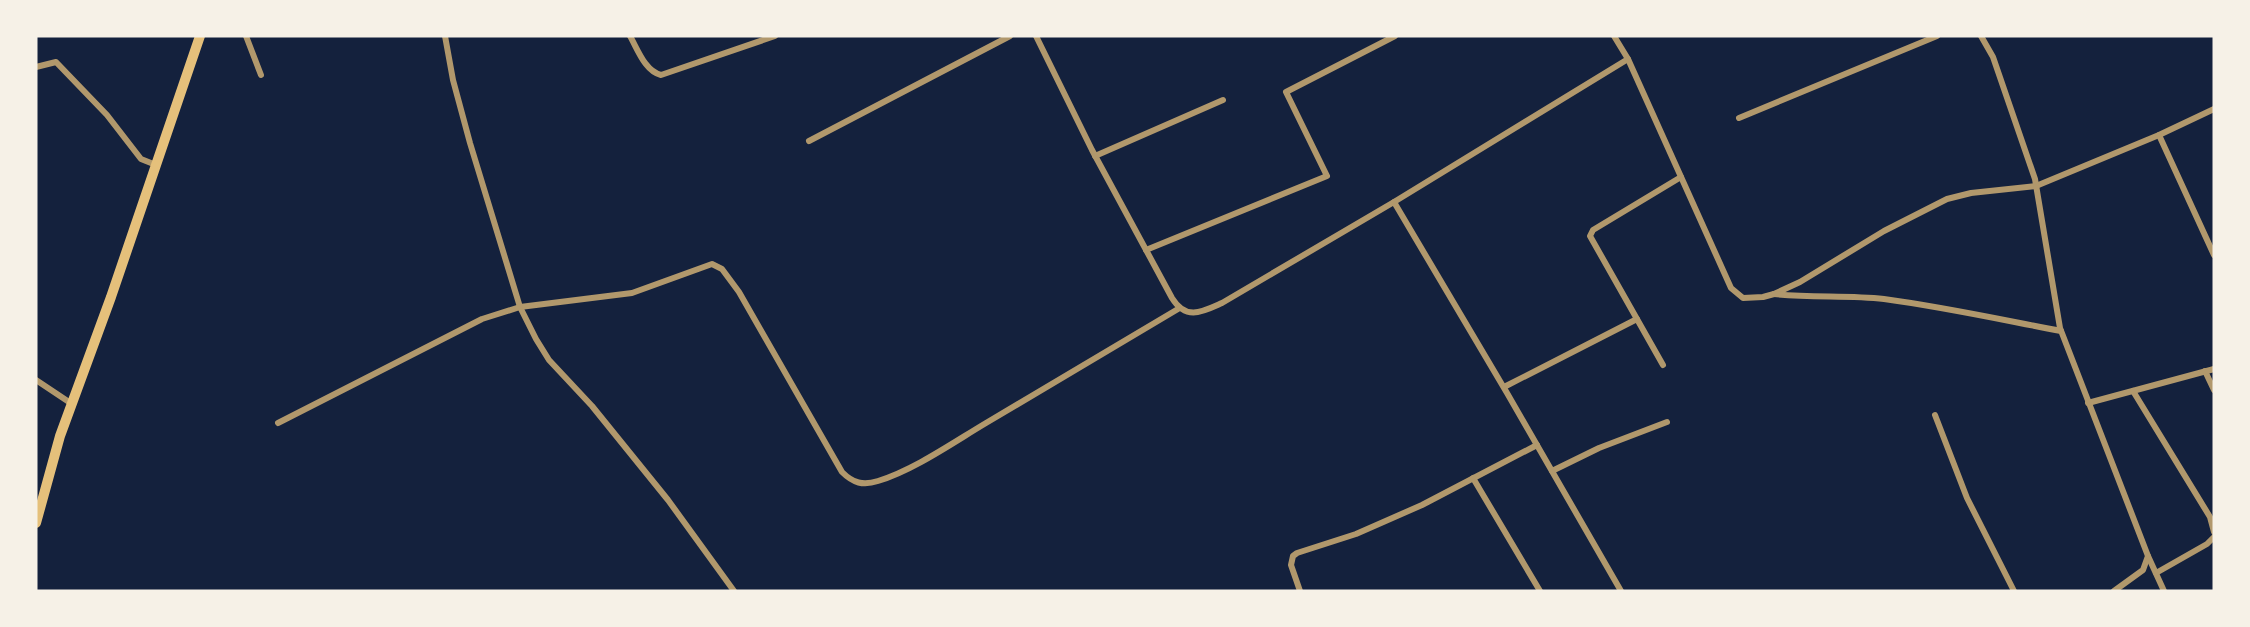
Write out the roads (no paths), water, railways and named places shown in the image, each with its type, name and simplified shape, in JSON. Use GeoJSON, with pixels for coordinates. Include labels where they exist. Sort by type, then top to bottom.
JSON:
{"type":"FeatureCollection","features":[{"type":"Feature","properties":{"kind":"main road"},"geometry":{"type":"LineString","coordinates":[[36,523],[60,436],[111,297],[200,36]]}},
{"type":"Feature","properties":{"kind":"street"},"geometry":{"type":"LineString","coordinates":[[246,36],[261,75]]}},
{"type":"Feature","properties":{"kind":"street"},"geometry":{"type":"LineString","coordinates":[[445,36],[453,80],[470,143],[520,307],[536,339],[549,360],[591,406],[668,500],[734,591]]}},
{"type":"Feature","properties":{"kind":"street"},"geometry":{"type":"LineString","coordinates":[[630,36],[648,68],[662,75],[775,36]]}},
{"type":"Feature","properties":{"kind":"street"},"geometry":{"type":"LineString","coordinates":[[809,141],[1010,36]]}},
{"type":"Feature","properties":{"kind":"street"},"geometry":{"type":"LineString","coordinates":[[1036,36],[1095,156],[1178,309],[1191,313],[1203,312],[1222,303],[1394,202],[1628,59]]}},
{"type":"Feature","properties":{"kind":"street"},"geometry":{"type":"LineString","coordinates":[[1146,250],[1328,176],[1286,92],[1395,36]]}},
{"type":"Feature","properties":{"kind":"street"},"geometry":{"type":"LineString","coordinates":[[1614,36],[1628,59],[1731,288],[1743,298],[1774,294],[1800,282],[1913,215],[1947,199],[1971,193],[2036,186],[2159,135],[2214,109]]}},
{"type":"Feature","properties":{"kind":"street"},"geometry":{"type":"LineString","coordinates":[[1739,118],[1937,36]]}},
{"type":"Feature","properties":{"kind":"street"},"geometry":{"type":"LineString","coordinates":[[1981,36],[1993,57],[2035,179],[2061,331],[2164,591]]}},
{"type":"Feature","properties":{"kind":"street"},"geometry":{"type":"LineString","coordinates":[[36,68],[56,62],[107,115],[141,159],[156,165]]}},
{"type":"Feature","properties":{"kind":"street"},"geometry":{"type":"LineString","coordinates":[[1095,156],[1223,100]]}},
{"type":"Feature","properties":{"kind":"street"},"geometry":{"type":"LineString","coordinates":[[2159,135],[2214,255]]}},
{"type":"Feature","properties":{"kind":"street"},"geometry":{"type":"LineString","coordinates":[[1663,365],[1591,240],[1590,232],[1681,177]]}},
{"type":"Feature","properties":{"kind":"street"},"geometry":{"type":"LineString","coordinates":[[1394,202],[1621,591]]}},
{"type":"Feature","properties":{"kind":"street"},"geometry":{"type":"LineString","coordinates":[[278,423],[459,329],[520,307],[632,293],[712,264],[722,269],[739,292],[842,472],[851,481],[866,484],[895,475],[938,451],[1178,309]]}},
{"type":"Feature","properties":{"kind":"street"},"geometry":{"type":"LineString","coordinates":[[1774,294],[1808,298],[1850,296],[1886,300],[2061,331]]}},
{"type":"Feature","properties":{"kind":"street"},"geometry":{"type":"LineString","coordinates":[[1504,387],[1636,319]]}},
{"type":"Feature","properties":{"kind":"street"},"geometry":{"type":"LineString","coordinates":[[2088,403],[2214,369]]}},
{"type":"Feature","properties":{"kind":"street"},"geometry":{"type":"LineString","coordinates":[[2205,371],[2214,390]]}},
{"type":"Feature","properties":{"kind":"street"},"geometry":{"type":"LineString","coordinates":[[36,380],[72,404]]}},
{"type":"Feature","properties":{"kind":"street"},"geometry":{"type":"LineString","coordinates":[[2133,391],[2210,517],[2214,532]]}},
{"type":"Feature","properties":{"kind":"street"},"geometry":{"type":"LineString","coordinates":[[1935,416],[1967,498],[2014,591]]}},
{"type":"Feature","properties":{"kind":"street"},"geometry":{"type":"LineString","coordinates":[[1552,471],[1599,448],[1667,422]]}},
{"type":"Feature","properties":{"kind":"street"},"geometry":{"type":"LineString","coordinates":[[1300,591],[1291,565],[1293,556],[1297,553],[1356,534],[1422,505],[1537,445]]}},
{"type":"Feature","properties":{"kind":"street"},"geometry":{"type":"LineString","coordinates":[[1473,478],[1540,591]]}},
{"type":"Feature","properties":{"kind":"street"},"geometry":{"type":"LineString","coordinates":[[2156,573],[2208,544],[2214,537]]}},
{"type":"Feature","properties":{"kind":"street"},"geometry":{"type":"LineString","coordinates":[[2114,591],[2143,570],[2148,555]]}}]}
